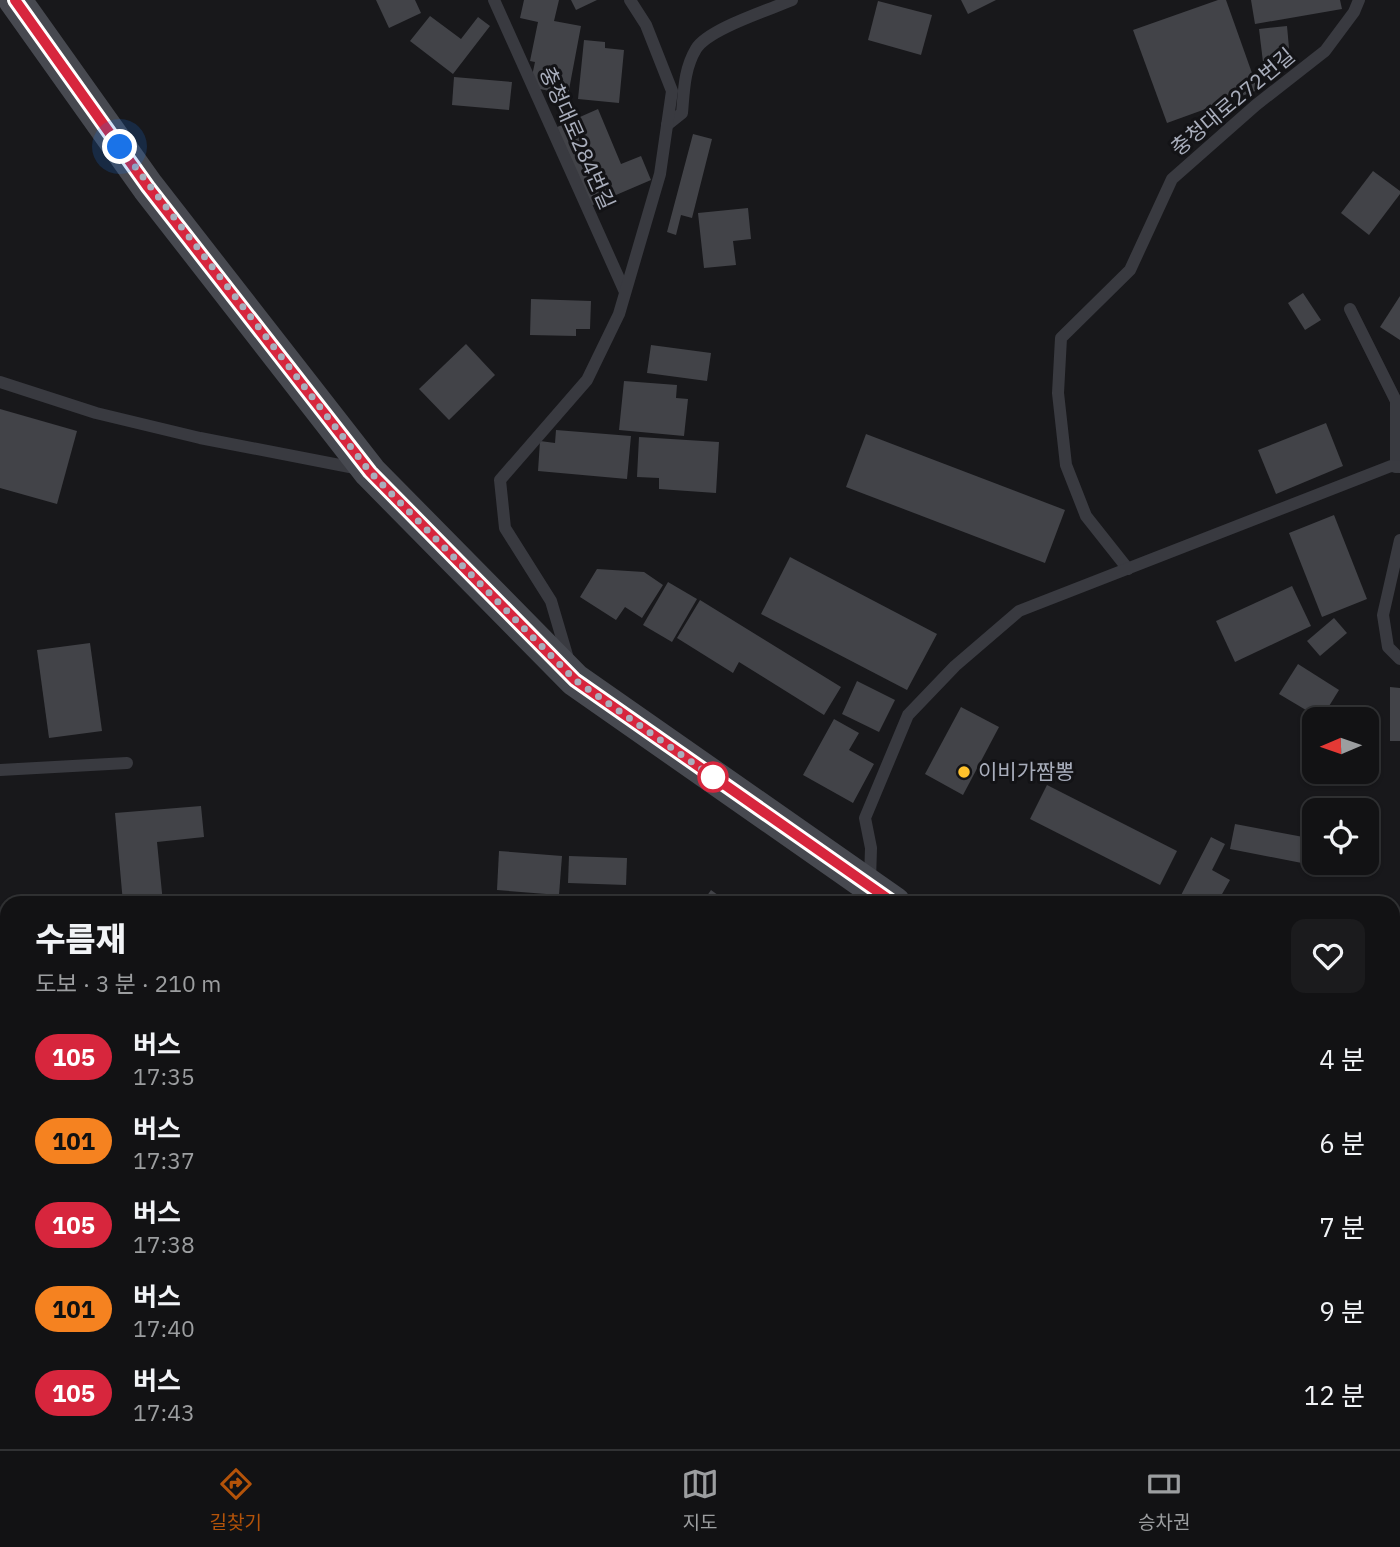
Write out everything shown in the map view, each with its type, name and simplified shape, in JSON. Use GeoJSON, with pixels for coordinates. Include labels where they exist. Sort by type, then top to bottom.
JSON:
{"type":"FeatureCollection","features":[{"type":"Feature","properties":{"kind":"main road"},"geometry":{"type":"LineString","coordinates":[[15,0],[148,187],[370,472],[575,680],[871,896]]}},
{"type":"Feature","properties":{"kind":"lane","name":"충청대로284번길"},"geometry":{"type":"LineString","coordinates":[[494,0],[625,292]]}},
{"type":"Feature","properties":{"kind":"lane","name":"충청대로284번길"},"geometry":{"type":"LineString","coordinates":[[575,680],[551,601],[505,528],[500,480],[587,380],[619,314],[660,174],[672,91],[646,25],[630,0]]}},
{"type":"Feature","properties":{"kind":"lane"},"geometry":{"type":"LineString","coordinates":[[667,125],[682,113],[685,76],[696,48],[708,35],[792,0]]}},
{"type":"Feature","properties":{"kind":"lane","name":"충청대로272번길"},"geometry":{"type":"LineString","coordinates":[[1128,569],[1086,516],[1066,465],[1058,393],[1061,338],[1130,270],[1172,179],[1256,104],[1325,51],[1354,12],[1359,0]]}},
{"type":"Feature","properties":{"kind":"lane"},"geometry":{"type":"LineString","coordinates":[[874,896],[871,848],[865,818],[908,715],[955,666],[1019,611],[1391,466],[1398,467],[1396,401],[1350,309]]}},
{"type":"Feature","properties":{"kind":"lane"},"geometry":{"type":"LineString","coordinates":[[0,382],[96,413],[200,438],[370,472]]}},
{"type":"Feature","properties":{"kind":"lane"},"geometry":{"type":"LineString","coordinates":[[1400,540],[1383,615],[1388,647],[1400,659]]}},
{"type":"Feature","properties":{"kind":"lane"},"geometry":{"type":"LineString","coordinates":[[0,770],[127,762]]}},
{"type":"Feature","properties":{"kind":"building"},"geometry":{"type":"Polygon","coordinates":[[[376,0],[415,0],[421,13],[389,28],[376,0]]]}},
{"type":"Feature","properties":{"kind":"building"},"geometry":{"type":"Polygon","coordinates":[[[524,0],[559,0],[554,21],[581,26],[568,95],[540,89],[532,76],[535,62],[530,61],[538,22],[520,18],[524,0]]]}},
{"type":"Feature","properties":{"kind":"building"},"geometry":{"type":"Polygon","coordinates":[[[571,0],[597,0],[576,10],[571,0]]]}},
{"type":"Feature","properties":{"kind":"building"},"geometry":{"type":"Polygon","coordinates":[[[961,0],[996,0],[968,14],[961,0]]]}},
{"type":"Feature","properties":{"kind":"building"},"geometry":{"type":"Polygon","coordinates":[[[1218,0],[1226,0],[1258,90],[1167,123],[1133,30],[1218,0]]]}},
{"type":"Feature","properties":{"kind":"building"},"geometry":{"type":"Polygon","coordinates":[[[1251,0],[1340,0],[1342,9],[1255,24],[1251,0]]]}},
{"type":"Feature","properties":{"kind":"building"},"geometry":{"type":"Polygon","coordinates":[[[878,1],[932,15],[921,55],[868,40],[878,1]]]}},
{"type":"Feature","properties":{"kind":"building"},"geometry":{"type":"Polygon","coordinates":[[[430,16],[461,39],[478,17],[490,26],[453,74],[410,41],[430,16]]]}},
{"type":"Feature","properties":{"kind":"building"},"geometry":{"type":"Polygon","coordinates":[[[1287,26],[1290,59],[1263,62],[1259,29],[1287,26]]]}},
{"type":"Feature","properties":{"kind":"building"},"geometry":{"type":"Polygon","coordinates":[[[584,40],[605,42],[605,48],[624,50],[619,103],[578,99],[584,40]]]}},
{"type":"Feature","properties":{"kind":"building"},"geometry":{"type":"Polygon","coordinates":[[[454,77],[512,82],[509,110],[452,105],[454,77]]]}},
{"type":"Feature","properties":{"kind":"building"},"geometry":{"type":"Polygon","coordinates":[[[598,109],[621,164],[641,156],[651,180],[588,207],[555,128],[598,109]]]}},
{"type":"Feature","properties":{"kind":"building"},"geometry":{"type":"Polygon","coordinates":[[[693,134],[712,139],[692,218],[681,215],[676,235],[667,232],[693,134]]]}},
{"type":"Feature","properties":{"kind":"building"},"geometry":{"type":"Polygon","coordinates":[[[1373,171],[1400,191],[1400,194],[1369,235],[1341,213],[1373,171]]]}},
{"type":"Feature","properties":{"kind":"building"},"geometry":{"type":"Polygon","coordinates":[[[748,208],[751,239],[733,241],[736,265],[704,268],[698,213],[748,208]]]}},
{"type":"Feature","properties":{"kind":"building"},"geometry":{"type":"Polygon","coordinates":[[[1303,293],[1321,320],[1305,330],[1288,303],[1303,293]]]}},
{"type":"Feature","properties":{"kind":"building"},"geometry":{"type":"Polygon","coordinates":[[[1400,296],[1400,340],[1380,327],[1400,296]]]}},
{"type":"Feature","properties":{"kind":"building"},"geometry":{"type":"Polygon","coordinates":[[[531,299],[591,301],[590,329],[576,329],[576,336],[530,335],[531,299]]]}},
{"type":"Feature","properties":{"kind":"building"},"geometry":{"type":"Polygon","coordinates":[[[466,344],[495,375],[449,420],[419,389],[466,344]]]}},
{"type":"Feature","properties":{"kind":"building"},"geometry":{"type":"Polygon","coordinates":[[[651,345],[711,353],[707,381],[647,373],[651,345]]]}},
{"type":"Feature","properties":{"kind":"building"},"geometry":{"type":"Polygon","coordinates":[[[624,381],[677,385],[676,398],[688,399],[684,436],[619,430],[624,381]]]}},
{"type":"Feature","properties":{"kind":"building"},"geometry":{"type":"Polygon","coordinates":[[[0,409],[77,431],[57,504],[0,488],[0,409]]]}},
{"type":"Feature","properties":{"kind":"building"},"geometry":{"type":"Polygon","coordinates":[[[1326,423],[1343,466],[1276,494],[1258,450],[1326,423]]]}},
{"type":"Feature","properties":{"kind":"building"},"geometry":{"type":"Polygon","coordinates":[[[556,430],[631,436],[627,479],[538,471],[540,441],[555,443],[556,430]]]}},
{"type":"Feature","properties":{"kind":"building"},"geometry":{"type":"Polygon","coordinates":[[[866,434],[1065,510],[1045,563],[846,487],[866,434]]]}},
{"type":"Feature","properties":{"kind":"building"},"geometry":{"type":"Polygon","coordinates":[[[639,437],[719,442],[716,493],[659,489],[659,478],[637,477],[639,437]]]}},
{"type":"Feature","properties":{"kind":"building"},"geometry":{"type":"Polygon","coordinates":[[[1334,515],[1367,599],[1322,617],[1289,533],[1334,515]]]}},
{"type":"Feature","properties":{"kind":"building"},"geometry":{"type":"Polygon","coordinates":[[[790,557],[937,634],[907,690],[761,614],[790,557]]]}},
{"type":"Feature","properties":{"kind":"building"},"geometry":{"type":"Polygon","coordinates":[[[597,569],[644,572],[663,585],[642,618],[625,607],[616,620],[580,597],[597,569]]]}},
{"type":"Feature","properties":{"kind":"building"},"geometry":{"type":"Polygon","coordinates":[[[668,582],[697,599],[672,642],[643,625],[668,582]]]}},
{"type":"Feature","properties":{"kind":"building"},"geometry":{"type":"Polygon","coordinates":[[[1292,586],[1311,626],[1235,662],[1216,621],[1292,586]]]}},
{"type":"Feature","properties":{"kind":"building"},"geometry":{"type":"Polygon","coordinates":[[[700,600],[841,687],[824,715],[739,662],[733,673],[677,638],[700,600]]]}},
{"type":"Feature","properties":{"kind":"building"},"geometry":{"type":"Polygon","coordinates":[[[1334,618],[1347,633],[1320,656],[1307,641],[1334,618]]]}},
{"type":"Feature","properties":{"kind":"building"},"geometry":{"type":"Polygon","coordinates":[[[90,643],[102,731],[49,738],[37,650],[90,643]]]}},
{"type":"Feature","properties":{"kind":"building"},"geometry":{"type":"Polygon","coordinates":[[[1298,664],[1339,690],[1328,707],[1302,708],[1279,694],[1298,664]]]}},
{"type":"Feature","properties":{"kind":"building"},"geometry":{"type":"Polygon","coordinates":[[[857,681],[895,700],[879,732],[842,714],[857,681]]]}},
{"type":"Feature","properties":{"kind":"building"},"geometry":{"type":"Polygon","coordinates":[[[1390,687],[1400,688],[1400,741],[1390,741],[1390,687]]]}},
{"type":"Feature","properties":{"kind":"building"},"geometry":{"type":"Polygon","coordinates":[[[961,707],[999,727],[963,795],[925,774],[961,707]]]}},
{"type":"Feature","properties":{"kind":"building"},"geometry":{"type":"Polygon","coordinates":[[[834,719],[859,733],[849,750],[874,764],[853,803],[803,775],[834,719]]]}},
{"type":"Feature","properties":{"kind":"building"},"geometry":{"type":"Polygon","coordinates":[[[1047,785],[1177,851],[1160,885],[1030,819],[1047,785]]]}},
{"type":"Feature","properties":{"kind":"building"},"geometry":{"type":"Polygon","coordinates":[[[201,806],[204,837],[157,842],[162,896],[122,896],[115,813],[201,806]]]}},
{"type":"Feature","properties":{"kind":"building"},"geometry":{"type":"Polygon","coordinates":[[[1235,824],[1302,837],[1302,863],[1230,849],[1235,824]]]}},
{"type":"Feature","properties":{"kind":"building"},"geometry":{"type":"Polygon","coordinates":[[[1211,837],[1225,844],[1212,870],[1230,880],[1221,896],[1181,896],[1211,837]]]}},
{"type":"Feature","properties":{"kind":"building"},"geometry":{"type":"Polygon","coordinates":[[[499,851],[562,856],[559,895],[497,890],[499,851]]]}},
{"type":"Feature","properties":{"kind":"building"},"geometry":{"type":"Polygon","coordinates":[[[569,856],[627,858],[626,885],[568,883],[569,856]]]}},
{"type":"Feature","properties":{"kind":"building"},"geometry":{"type":"Polygon","coordinates":[[[711,890],[719,896],[707,896],[711,890]]]}},
{"type":"Feature","properties":{"kind":"bus line","name":"105"},"geometry":{"type":"LineString","coordinates":[[15,0],[148,187],[370,472],[575,680],[884,896]]}},
{"type":"Feature","properties":{"kind":"place","name":"이비가짬뽕"},"geometry":{"type":"Point","coordinates":[964,772]}},
{"type":"Feature","properties":{"kind":"route"},"geometry":{"type":"LineString","coordinates":[[120,147],[148,187],[370,472],[575,680],[713,777]]}}]}
